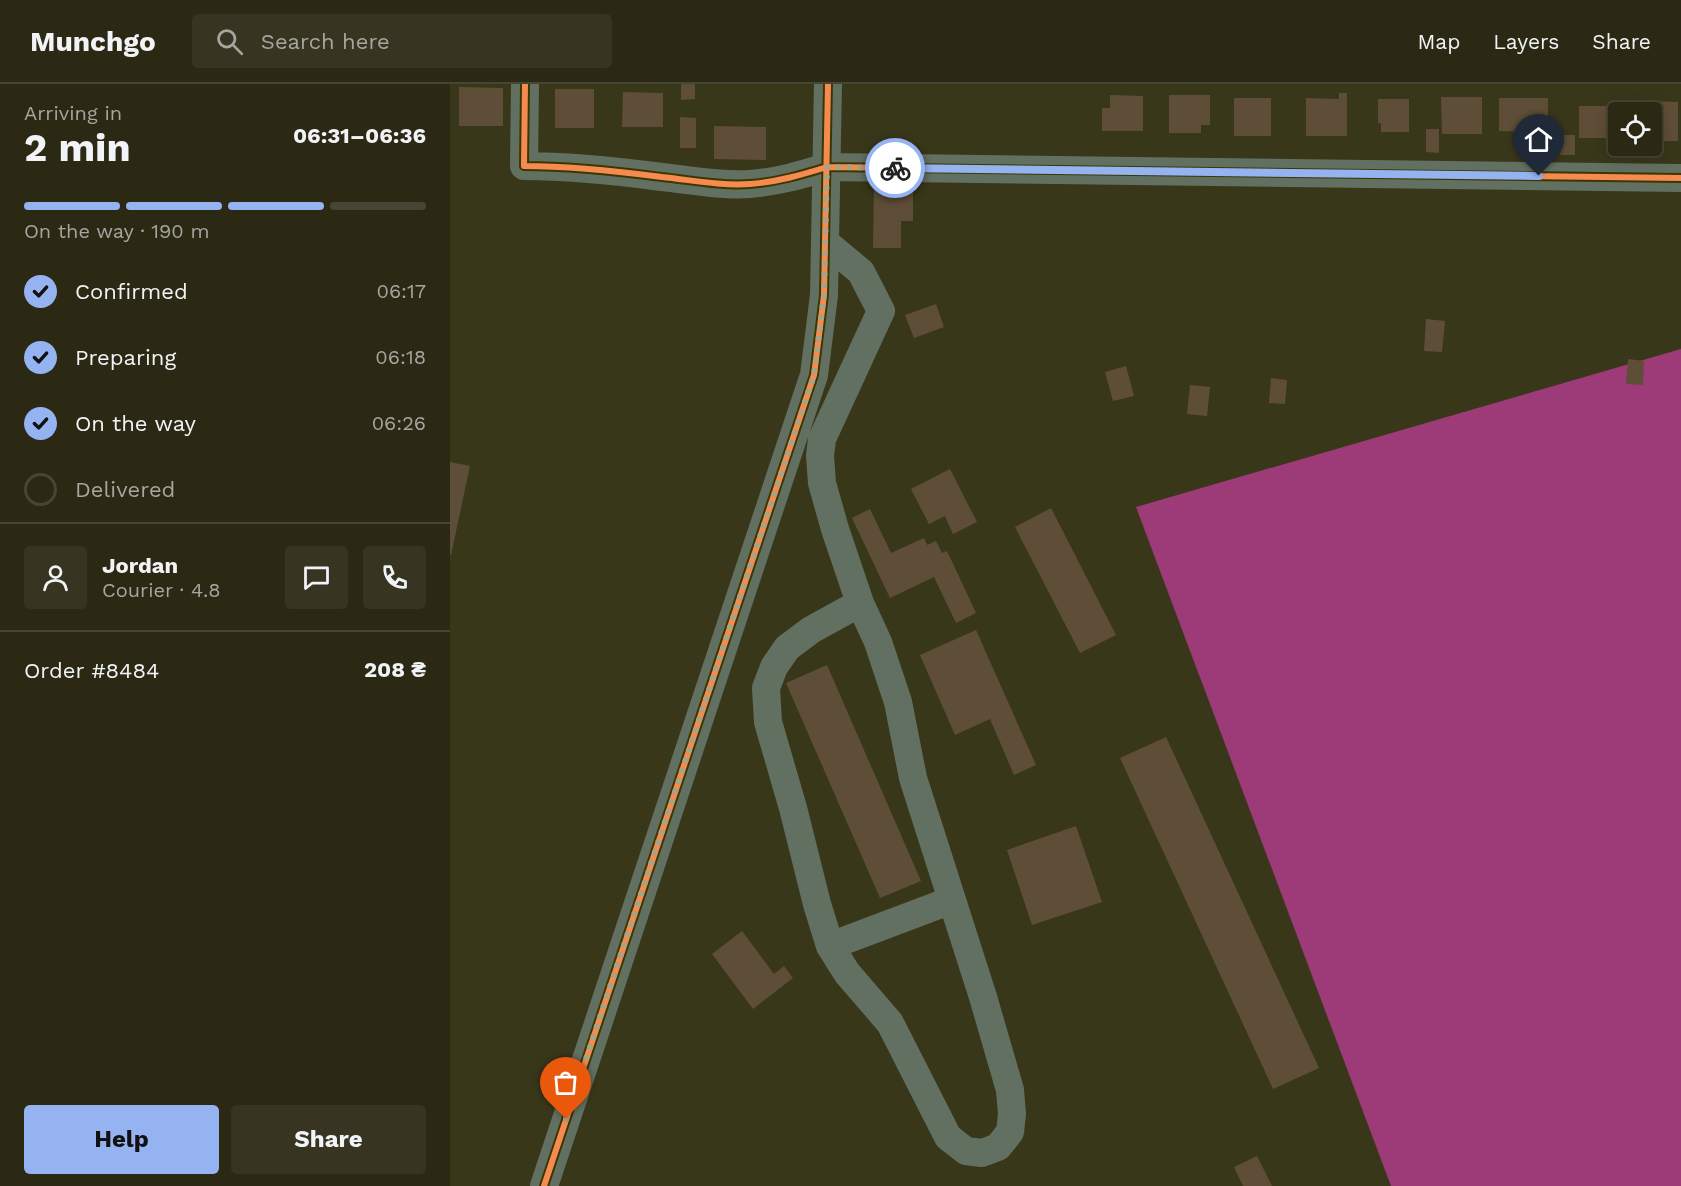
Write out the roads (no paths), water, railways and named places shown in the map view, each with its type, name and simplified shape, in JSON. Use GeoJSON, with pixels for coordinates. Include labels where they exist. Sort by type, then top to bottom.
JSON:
{"type":"FeatureCollection","features":[{"type":"Feature","properties":{"kind":"street"},"geometry":{"type":"LineString","coordinates":[[525,84],[524,166],[610,170],[711,184],[781,181],[827,167],[1681,178]]}},
{"type":"Feature","properties":{"kind":"street"},"geometry":{"type":"LineString","coordinates":[[544,1186],[814,375],[824,295],[828,84]]}},
{"type":"Feature","properties":{"kind":"street"},"geometry":{"type":"LineString","coordinates":[[825,242],[861,272],[881,311],[822,439],[820,456],[822,483],[860,603],[878,642],[898,702],[913,778],[1010,1090],[1012,1114],[1010,1132],[998,1147],[982,1153],[966,1151],[948,1137],[890,1023],[847,973],[830,946],[793,808],[772,741],[766,712],[766,688],[774,667],[787,648],[811,630],[860,603]]}},
{"type":"Feature","properties":{"kind":"street"},"geometry":{"type":"LineString","coordinates":[[830,946],[952,900]]}}]}
